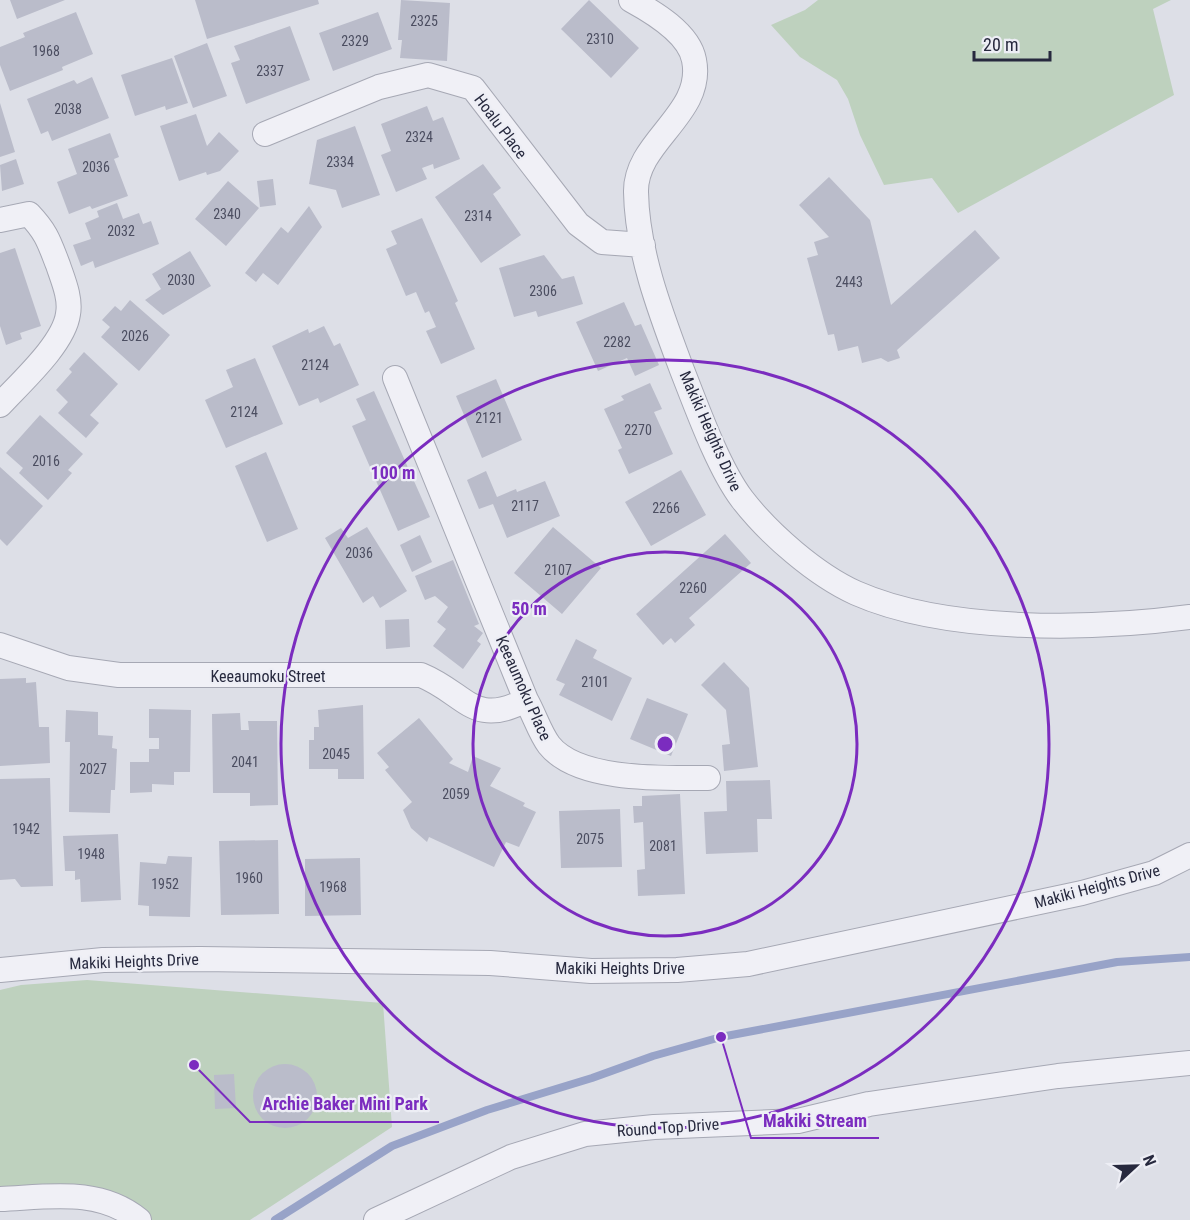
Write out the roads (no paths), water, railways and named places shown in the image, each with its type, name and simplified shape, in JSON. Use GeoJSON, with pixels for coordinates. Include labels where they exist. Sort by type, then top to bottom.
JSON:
{"type":"FeatureCollection","features":[{"type":"Feature","properties":{"kind":"street","name":"Makiki Heights Drive"},"geometry":{"type":"LineString","coordinates":[[631,0],[676,29],[694,59],[694,84],[687,101],[674,122],[654,145],[643,166],[636,188],[643,245],[662,316],[726,472],[741,497],[762,522],[784,543],[854,592],[883,603],[933,615],[970,621],[1090,625],[1190,617]]}},
{"type":"Feature","properties":{"kind":"street","name":"Hoalu Place"},"geometry":{"type":"LineString","coordinates":[[265,134],[379,87],[428,75],[473,88],[578,224],[602,242],[643,245]]}},
{"type":"Feature","properties":{"kind":"street"},"geometry":{"type":"LineString","coordinates":[[0,220],[29,214],[45,231],[66,288],[69,314],[63,330],[53,344],[0,405]]}},
{"type":"Feature","properties":{"kind":"street","name":"Keeaumoku Place"},"geometry":{"type":"LineString","coordinates":[[394,378],[526,700],[550,746],[569,761],[605,773],[645,778],[708,778]]}},
{"type":"Feature","properties":{"kind":"street","name":"Keeaumoku Street"},"geometry":{"type":"LineString","coordinates":[[0,645],[68,668],[119,675],[421,675],[440,683],[468,704],[485,712],[506,710],[526,700]]}},
{"type":"Feature","properties":{"kind":"street","name":"Makiki Heights Drive"},"geometry":{"type":"LineString","coordinates":[[0,970],[92,961],[200,959],[490,963],[591,971],[677,970],[748,964],[1082,893],[1154,873],[1190,855]]}},
{"type":"Feature","properties":{"kind":"street","name":"Round Top Drive"},"geometry":{"type":"LineString","coordinates":[[376,1220],[511,1157],[585,1134],[654,1127],[798,1121],[869,1104],[1058,1076],[1190,1064]]}},
{"type":"Feature","properties":{"kind":"street"},"geometry":{"type":"LineString","coordinates":[[0,1199],[85,1196],[121,1207],[139,1220]]}},
{"type":"Feature","properties":{"kind":"waterway"},"geometry":{"type":"LineString","coordinates":[[275,1220],[392,1146],[487,1110],[592,1078],[653,1056],[721,1037],[1117,962],[1190,957]]}},
{"type":"Feature","properties":{"kind":"place","name":"Makiki Stream"},"geometry":{"type":"Point","coordinates":[721,1037]}},
{"type":"Feature","properties":{"kind":"place","name":"Archie Baker Mini Park"},"geometry":{"type":"Point","coordinates":[194,1065]}}]}
